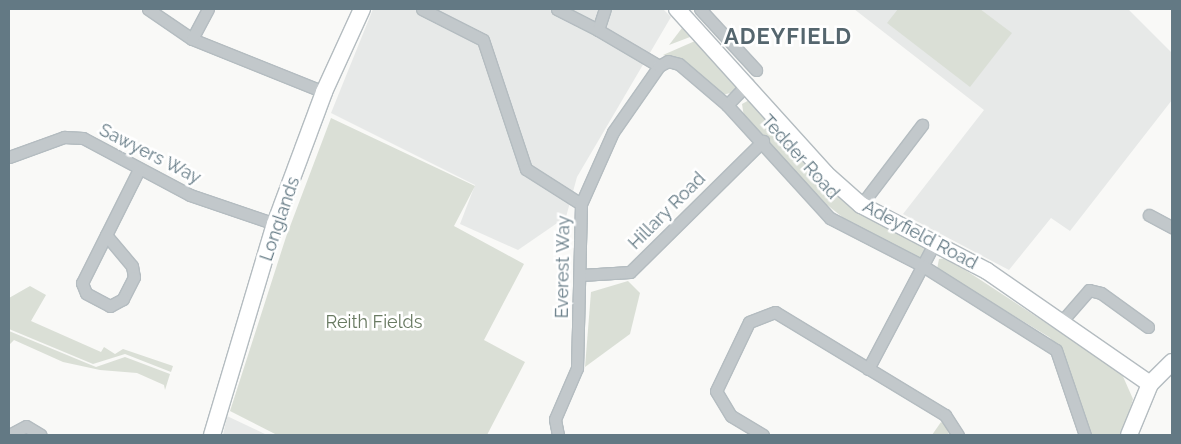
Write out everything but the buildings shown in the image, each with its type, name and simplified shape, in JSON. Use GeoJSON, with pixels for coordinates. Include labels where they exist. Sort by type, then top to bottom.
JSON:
{"type":"FeatureCollection","features":[{"type":"Feature","properties":{"kind":"street"},"geometry":{"type":"LineString","coordinates":[[148,9],[192,39],[324,92]]}},
{"type":"Feature","properties":{"kind":"street"},"geometry":{"type":"LineString","coordinates":[[192,39],[208,9]]}},
{"type":"Feature","properties":{"kind":"street","name":"Longlands"},"geometry":{"type":"LineString","coordinates":[[212,435],[275,224],[324,92],[362,9]]}},
{"type":"Feature","properties":{"kind":"street"},"geometry":{"type":"LineString","coordinates":[[422,9],[483,40],[526,169],[581,204]]}},
{"type":"Feature","properties":{"kind":"street","name":"Tedder Road"},"geometry":{"type":"LineString","coordinates":[[557,9],[663,64],[679,64],[727,105],[763,141],[830,218],[923,266],[1056,350],[1085,435]]}},
{"type":"Feature","properties":{"kind":"street"},"geometry":{"type":"LineString","coordinates":[[598,30],[605,9]]}},
{"type":"Feature","properties":{"kind":"street","name":"Adeyfield Road"},"geometry":{"type":"LineString","coordinates":[[677,9],[695,13],[752,77],[826,174],[861,205],[935,242],[1062,321],[1150,384]]}},
{"type":"Feature","properties":{"kind":"street","name":"Everest Way"},"geometry":{"type":"LineString","coordinates":[[558,435],[555,420],[578,368],[581,204],[613,132],[663,64]]}},
{"type":"Feature","properties":{"kind":"street"},"geometry":{"type":"LineString","coordinates":[[727,105],[752,77]]}},
{"type":"Feature","properties":{"kind":"street"},"geometry":{"type":"LineString","coordinates":[[861,205],[922,125]]}},
{"type":"Feature","properties":{"kind":"street","name":"Sawyers Way"},"geometry":{"type":"LineString","coordinates":[[9,157],[64,137],[83,138],[138,171],[190,195],[275,224]]}},
{"type":"Feature","properties":{"kind":"street","name":"Hillary Road"},"geometry":{"type":"LineString","coordinates":[[581,275],[630,272],[763,141]]}},
{"type":"Feature","properties":{"kind":"street"},"geometry":{"type":"LineString","coordinates":[[106,235],[132,266],[134,277],[123,299],[110,306],[86,293],[82,283],[106,235],[138,171]]}},
{"type":"Feature","properties":{"kind":"street"},"geometry":{"type":"LineString","coordinates":[[1148,215],[1172,227]]}},
{"type":"Feature","properties":{"kind":"street"},"geometry":{"type":"LineString","coordinates":[[868,369],[935,242]]}},
{"type":"Feature","properties":{"kind":"street"},"geometry":{"type":"LineString","coordinates":[[1062,321],[1089,290],[1101,293],[1148,327]]}},
{"type":"Feature","properties":{"kind":"street"},"geometry":{"type":"LineString","coordinates":[[763,435],[731,416],[716,391],[749,322],[763,314],[784,315],[868,369],[945,414],[958,435]]}},
{"type":"Feature","properties":{"kind":"street"},"geometry":{"type":"LineString","coordinates":[[1129,435],[1150,384],[1172,362]]}},
{"type":"Feature","properties":{"kind":"street"},"geometry":{"type":"LineString","coordinates":[[9,435],[26,426],[41,435]]}},
{"type":"Feature","properties":{"kind":"shaded area"},"geometry":{"type":"Polygon","coordinates":[[[373,9],[663,9],[671,17],[577,177],[566,217],[518,250],[460,224],[475,185],[331,113],[373,9]]]}},
{"type":"Feature","properties":{"kind":"shaded area"},"geometry":{"type":"Polygon","coordinates":[[[854,9],[1128,9],[1172,53],[1172,100],[1070,231],[1051,218],[1009,270],[903,214],[984,110],[854,9]]]}},
{"type":"Feature","properties":{"kind":"shaded area"},"geometry":{"type":"Polygon","coordinates":[[[227,416],[267,435],[223,435],[227,416]]]}},
{"type":"Feature","properties":{"kind":"green space"},"geometry":{"type":"Polygon","coordinates":[[[898,9],[980,9],[1012,33],[970,87],[887,23],[898,9]]]}},
{"type":"Feature","properties":{"kind":"green space"},"geometry":{"type":"Polygon","coordinates":[[[682,28],[690,37],[669,45],[682,28]]]}},
{"type":"Feature","properties":{"kind":"green space"},"geometry":{"type":"Polygon","coordinates":[[[695,41],[737,78],[739,91],[722,95],[682,60],[663,55],[695,41]]]}},
{"type":"Feature","properties":{"kind":"green space"},"geometry":{"type":"Polygon","coordinates":[[[751,99],[802,150],[927,248],[922,259],[856,228],[826,204],[744,117],[742,104],[751,99]]]}},
{"type":"Feature","properties":{"kind":"green space","name":"Reith Fields"},"geometry":{"type":"Polygon","coordinates":[[[331,118],[475,186],[454,226],[524,264],[484,340],[525,362],[487,435],[277,435],[230,411],[286,237],[331,118]]]}},
{"type":"Feature","properties":{"kind":"green space"},"geometry":{"type":"Polygon","coordinates":[[[947,258],[1121,372],[1133,399],[1123,435],[1089,435],[1063,351],[1049,337],[937,269],[939,259],[947,258]]]}},
{"type":"Feature","properties":{"kind":"green space"},"geometry":{"type":"Polygon","coordinates":[[[628,281],[640,293],[630,334],[585,367],[591,292],[628,281]]]}},
{"type":"Feature","properties":{"kind":"green space"},"geometry":{"type":"Polygon","coordinates":[[[30,286],[46,295],[31,321],[101,352],[104,347],[115,354],[123,349],[173,366],[171,372],[125,354],[93,364],[9,329],[9,298],[30,286]]]}},
{"type":"Feature","properties":{"kind":"green space"},"geometry":{"type":"Polygon","coordinates":[[[9,331],[96,367],[125,357],[170,374],[165,390],[164,385],[137,373],[100,370],[63,362],[14,340],[9,345],[9,331]]]}},
{"type":"Feature","properties":{"kind":"green space"},"geometry":{"type":"Polygon","coordinates":[[[941,422],[946,425],[949,435],[932,435],[941,422]]]}},
{"type":"Feature","properties":{"kind":"district","name":"ADEYFIELD"},"geometry":{"type":"Point","coordinates":[788,37]}}]}
